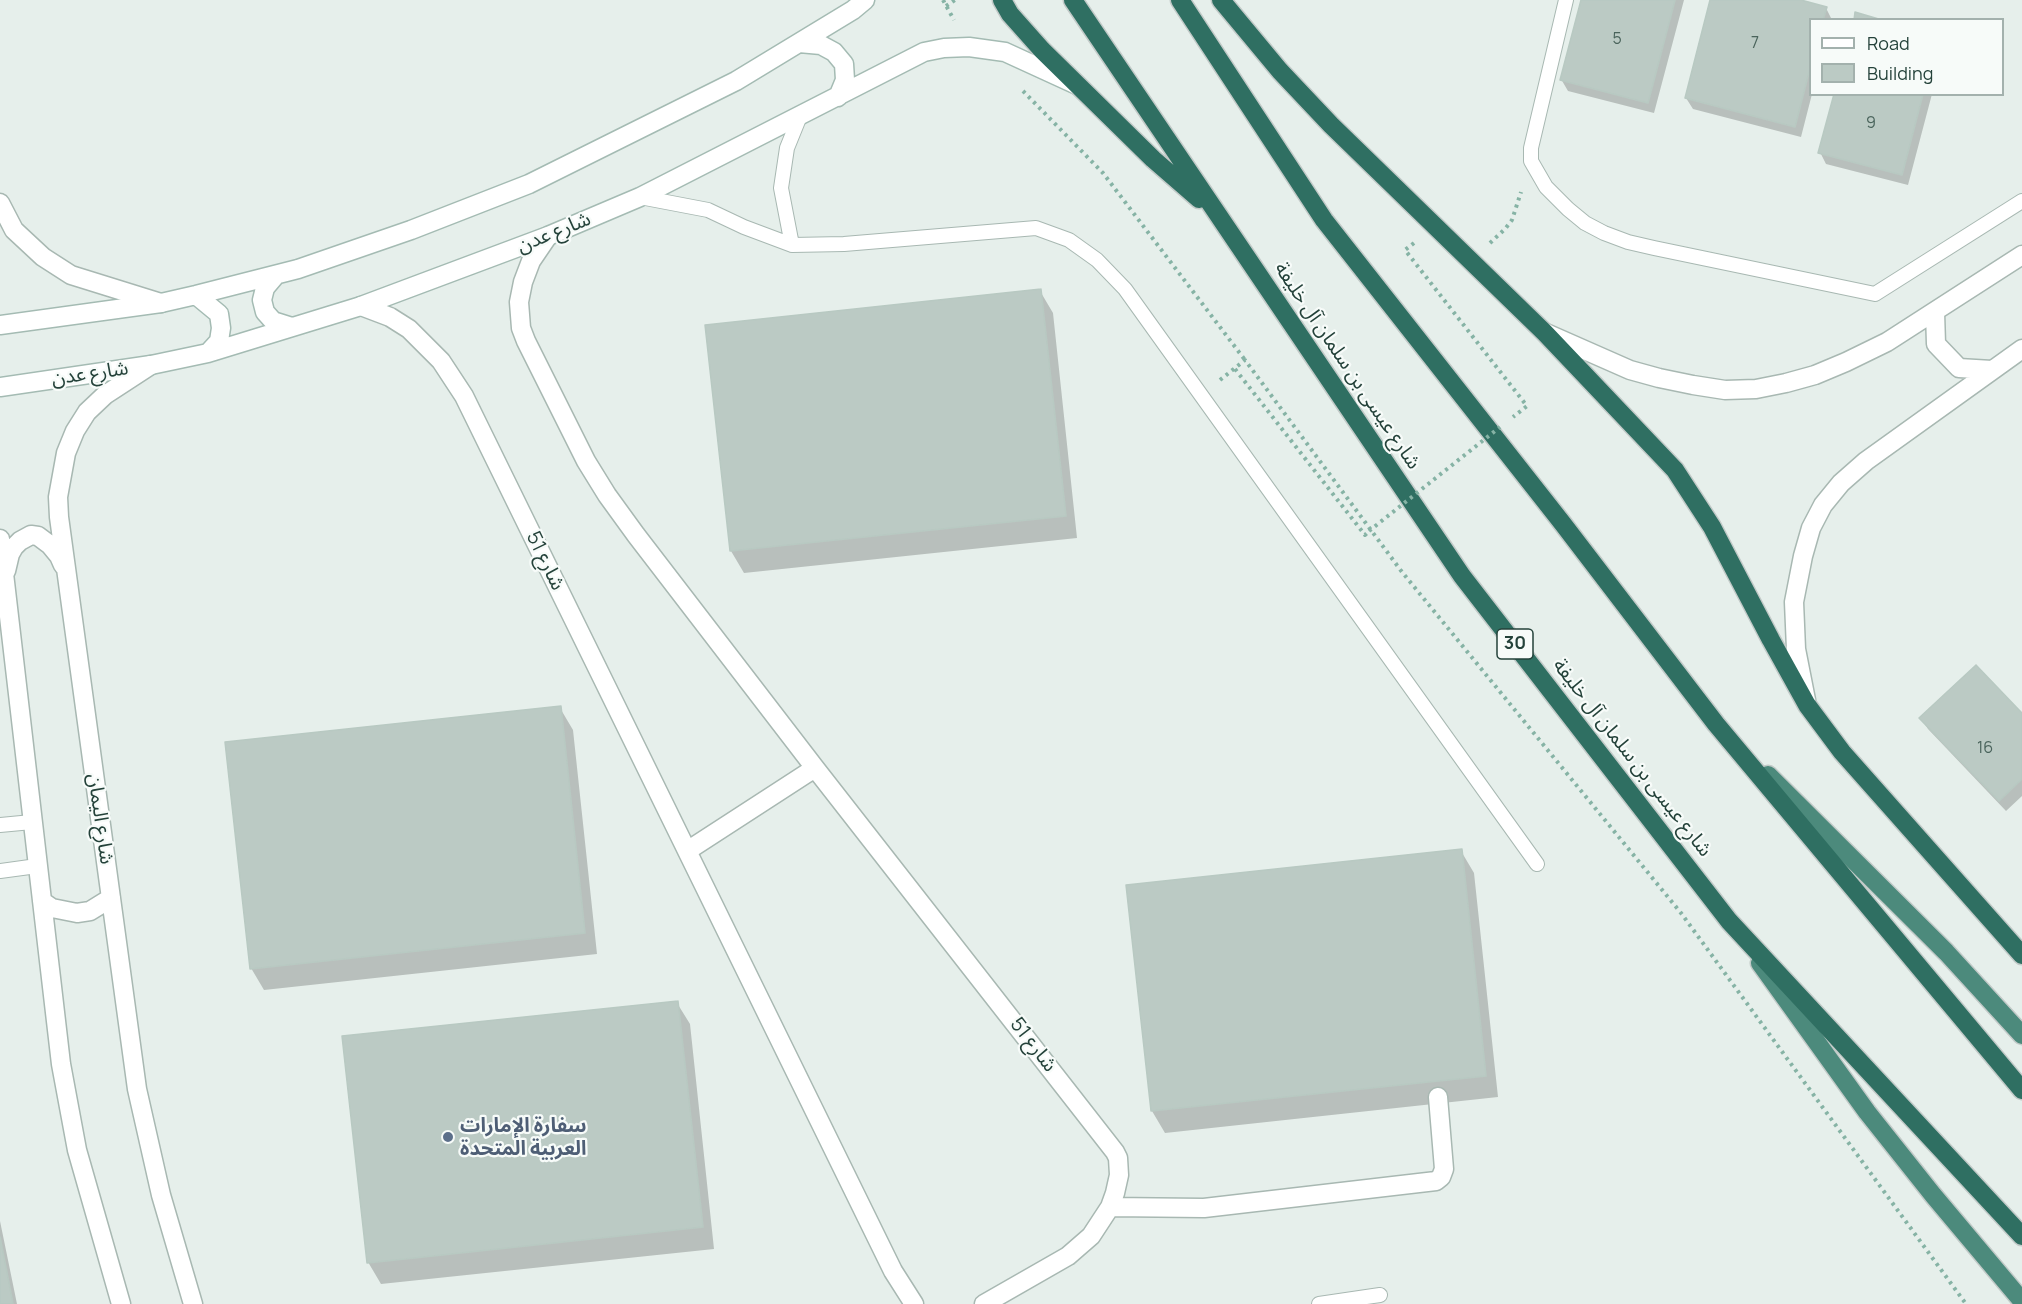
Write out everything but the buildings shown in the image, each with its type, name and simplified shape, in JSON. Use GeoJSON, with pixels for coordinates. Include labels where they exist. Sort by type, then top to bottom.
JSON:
{"type":"FeatureCollection","features":[{"type":"Feature","properties":{"kind":"highway"},"geometry":{"type":"LineString","coordinates":[[1002,0],[1010,14],[1042,50],[1153,159],[1217,214]]}},
{"type":"Feature","properties":{"kind":"highway","name":"شارع عيسى بن سلمان آل خليفة"},"geometry":{"type":"LineString","coordinates":[[1073,0],[1462,576],[1730,921],[2022,1236]]}},
{"type":"Feature","properties":{"kind":"highway"},"geometry":{"type":"LineString","coordinates":[[1180,0],[1324,220],[1556,515],[1716,724],[2022,1090]]}},
{"type":"Feature","properties":{"kind":"highway"},"geometry":{"type":"LineString","coordinates":[[1221,0],[1280,71],[1331,125],[1545,333],[1675,470],[1712,527],[1807,705],[1842,752],[2022,955]]}},
{"type":"Feature","properties":{"kind":"highway"},"geometry":{"type":"LineString","coordinates":[[1716,724],[1946,952],[2022,1035]]}},
{"type":"Feature","properties":{"kind":"highway"},"geometry":{"type":"LineString","coordinates":[[1730,921],[1867,1112],[1940,1204],[2022,1301]]}},
{"type":"Feature","properties":{"kind":"street"},"geometry":{"type":"LineString","coordinates":[[0,326],[196,296],[276,275],[411,230],[529,184],[736,81],[853,10],[865,0]]}},
{"type":"Feature","properties":{"kind":"street"},"geometry":{"type":"LineString","coordinates":[[799,43],[828,48],[844,64],[845,80],[838,97]]}},
{"type":"Feature","properties":{"kind":"street","name":"شارع عدن"},"geometry":{"type":"LineString","coordinates":[[0,387],[151,365],[208,353],[361,306],[548,236],[640,197],[924,52],[944,48],[969,48],[1005,52],[1080,87]]}},
{"type":"Feature","properties":{"kind":"street"},"geometry":{"type":"LineString","coordinates":[[0,203],[14,230],[43,257],[72,275],[162,303]]}},
{"type":"Feature","properties":{"kind":"street","name":"شارع 51"},"geometry":{"type":"LineString","coordinates":[[548,236],[531,261],[520,291],[520,315],[525,341],[586,461],[607,495],[815,768],[1111,1144],[1118,1158],[1119,1175],[1110,1207],[1091,1236],[1068,1256],[984,1304]]}},
{"type":"Feature","properties":{"kind":"street"},"geometry":{"type":"LineString","coordinates":[[1545,333],[1630,370],[1659,378],[1725,390],[1756,389],[1815,375],[1887,342],[2022,255]]}},
{"type":"Feature","properties":{"kind":"street"},"geometry":{"type":"LineString","coordinates":[[276,275],[265,288],[262,300],[265,312],[273,321],[292,327]]}},
{"type":"Feature","properties":{"kind":"street"},"geometry":{"type":"LineString","coordinates":[[196,296],[219,314],[221,328],[219,341],[208,353]]}},
{"type":"Feature","properties":{"kind":"street","name":"شارع 51"},"geometry":{"type":"LineString","coordinates":[[361,306],[390,317],[408,329],[441,361],[464,396],[893,1271],[914,1304]]}},
{"type":"Feature","properties":{"kind":"street"},"geometry":{"type":"LineString","coordinates":[[1935,312],[1936,344],[1959,368],[1992,370]]}},
{"type":"Feature","properties":{"kind":"street"},"geometry":{"type":"LineString","coordinates":[[1807,705],[1796,649],[1794,602],[1811,528],[1823,505],[1841,483],[1866,461],[2022,349]]}},
{"type":"Feature","properties":{"kind":"street","name":"شارع اليمان"},"geometry":{"type":"LineString","coordinates":[[151,365],[105,395],[87,412],[75,431],[66,453],[58,498],[137,1089],[161,1195],[193,1304]]}},
{"type":"Feature","properties":{"kind":"street"},"geometry":{"type":"LineString","coordinates":[[4,578],[10,554],[20,541],[31,535],[45,540],[55,550],[67,575]]}},
{"type":"Feature","properties":{"kind":"street"},"geometry":{"type":"LineString","coordinates":[[0,540],[61,1064],[77,1150],[121,1304]]}},
{"type":"Feature","properties":{"kind":"street"},"geometry":{"type":"LineString","coordinates":[[687,851],[815,768]]}},
{"type":"Feature","properties":{"kind":"street"},"geometry":{"type":"LineString","coordinates":[[42,901],[58,910],[77,913],[90,911],[111,898]]}},
{"type":"Feature","properties":{"kind":"street"},"geometry":{"type":"LineString","coordinates":[[1110,1207],[1204,1208],[1436,1181],[1441,1177],[1444,1169],[1438,1097]]}},
{"type":"Feature","properties":{"kind":"lane"},"geometry":{"type":"LineString","coordinates":[[1566,0],[1531,148],[1531,161],[1546,187],[1568,209],[1585,223],[1604,233],[1628,242],[1869,294],[1880,293],[2022,201]]}},
{"type":"Feature","properties":{"kind":"lane"},"geometry":{"type":"LineString","coordinates":[[792,245],[781,188],[788,147],[800,116]]}},
{"type":"Feature","properties":{"kind":"lane"},"geometry":{"type":"LineString","coordinates":[[640,197],[708,210],[744,227],[792,245],[1036,228],[1069,240],[1097,260],[1125,289],[1536,864]]}},
{"type":"Feature","properties":{"kind":"lane"},"geometry":{"type":"LineString","coordinates":[[0,825],[32,822]]}},
{"type":"Feature","properties":{"kind":"lane"},"geometry":{"type":"LineString","coordinates":[[0,871],[37,866]]}},
{"type":"Feature","properties":{"kind":"lane"},"geometry":{"type":"LineString","coordinates":[[1319,1304],[1380,1294]]}},
{"type":"Feature","properties":{"kind":"path"},"geometry":{"type":"LineString","coordinates":[[943,0],[969,48]]}},
{"type":"Feature","properties":{"kind":"path"},"geometry":{"type":"LineString","coordinates":[[946,6],[955,0]]}},
{"type":"Feature","properties":{"kind":"path"},"geometry":{"type":"LineString","coordinates":[[1018,88],[1103,174],[1245,360],[1402,572],[1682,913],[1966,1304]]}},
{"type":"Feature","properties":{"kind":"path"},"geometry":{"type":"LineString","coordinates":[[1481,247],[1495,240],[1512,220],[1531,161]]}},
{"type":"Feature","properties":{"kind":"path"},"geometry":{"type":"LineString","coordinates":[[1405,250],[1527,406]]}},
{"type":"Feature","properties":{"kind":"path"},"geometry":{"type":"LineString","coordinates":[[1245,360],[1235,369],[1365,535],[1500,427]]}},
{"type":"Feature","properties":{"kind":"place","name":"سفارة الإمارات العربية المتحدة"},"geometry":{"type":"Point","coordinates":[448,1137]}}]}
